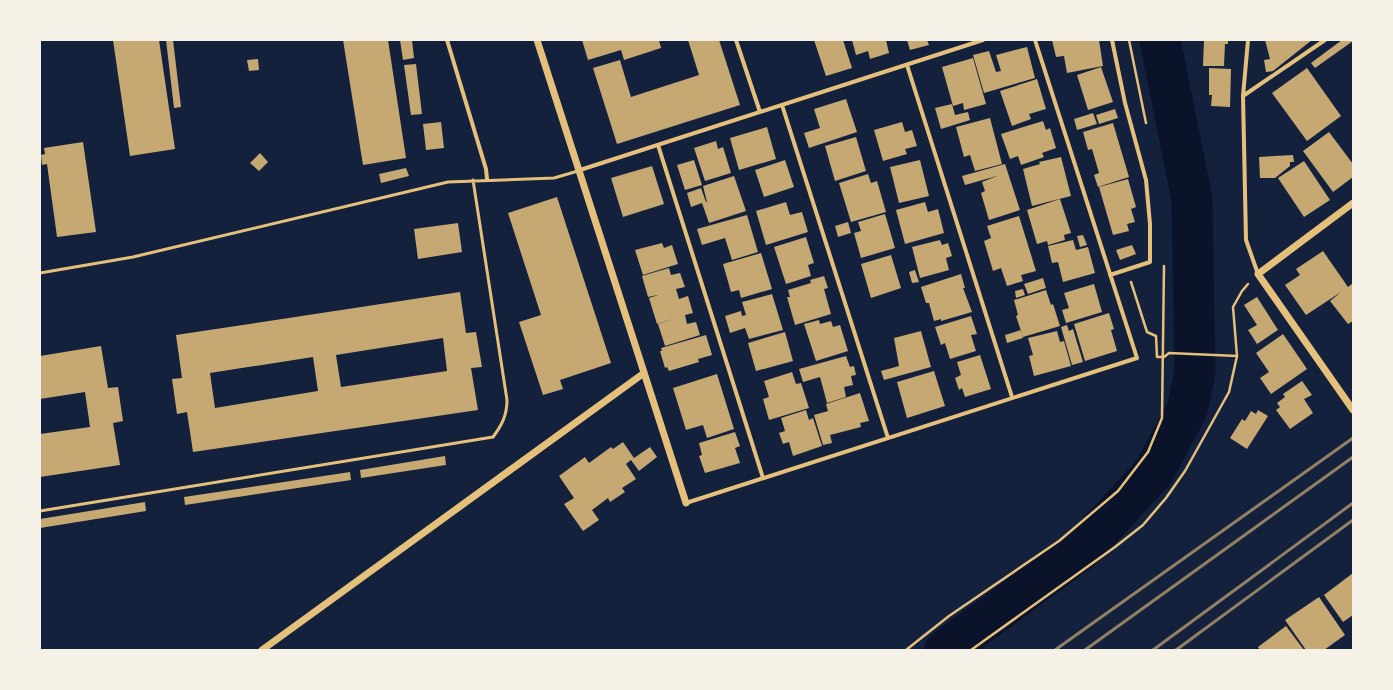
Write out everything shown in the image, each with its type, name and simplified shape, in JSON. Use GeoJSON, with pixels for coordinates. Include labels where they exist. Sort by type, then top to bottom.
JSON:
{"type":"FeatureCollection","features":[{"type":"Feature","properties":{"kind":"street"},"geometry":{"type":"LineString","coordinates":[[447,40],[486,169],[487,180]]}},
{"type":"Feature","properties":{"kind":"street"},"geometry":{"type":"LineString","coordinates":[[537,40],[686,503],[1137,358],[1035,40]]}},
{"type":"Feature","properties":{"kind":"street"},"geometry":{"type":"LineString","coordinates":[[736,40],[760,112]]}},
{"type":"Feature","properties":{"kind":"street"},"geometry":{"type":"LineString","coordinates":[[580,170],[983,40]]}},
{"type":"Feature","properties":{"kind":"street"},"geometry":{"type":"LineString","coordinates":[[1110,275],[1150,262],[1150,224],[1146,180],[1125,103],[1112,40]]}},
{"type":"Feature","properties":{"kind":"street"},"geometry":{"type":"LineString","coordinates":[[1248,40],[1243,96],[1246,240],[1258,274],[1353,410]]}},
{"type":"Feature","properties":{"kind":"street"},"geometry":{"type":"LineString","coordinates":[[1243,96],[1325,40]]}},
{"type":"Feature","properties":{"kind":"street"},"geometry":{"type":"LineString","coordinates":[[907,65],[1012,397]]}},
{"type":"Feature","properties":{"kind":"street"},"geometry":{"type":"LineString","coordinates":[[782,105],[888,438]]}},
{"type":"Feature","properties":{"kind":"street"},"geometry":{"type":"LineString","coordinates":[[658,145],[763,478]]}},
{"type":"Feature","properties":{"kind":"street"},"geometry":{"type":"LineString","coordinates":[[1258,274],[1353,203]]}},
{"type":"Feature","properties":{"kind":"street"},"geometry":{"type":"LineString","coordinates":[[262,650],[644,373]]}},
{"type":"Feature","properties":{"kind":"lane"},"geometry":{"type":"LineString","coordinates":[[40,273],[133,257],[448,182],[554,178],[580,170]]}},
{"type":"Feature","properties":{"kind":"lane"},"geometry":{"type":"LineString","coordinates":[[40,511],[493,437],[502,425],[507,409],[507,400],[473,180]]}},
{"type":"Feature","properties":{"kind":"path"},"geometry":{"type":"LineString","coordinates":[[906,650],[949,616],[1059,541],[1118,490],[1148,452],[1162,418],[1164,357],[1164,263]]}},
{"type":"Feature","properties":{"kind":"path"},"geometry":{"type":"LineString","coordinates":[[970,650],[1115,547],[1143,525],[1166,498],[1185,471],[1229,392],[1238,356],[1233,307],[1242,291],[1258,274]]}},
{"type":"Feature","properties":{"kind":"path"},"geometry":{"type":"LineString","coordinates":[[1110,275],[1131,280],[1147,332],[1156,336],[1157,357],[1164,357],[1169,353],[1238,356]]}},
{"type":"Feature","properties":{"kind":"building"},"geometry":{"type":"Polygon","coordinates":[[[113,40],[159,40],[175,149],[130,156],[113,40]]]}},
{"type":"Feature","properties":{"kind":"building"},"geometry":{"type":"Polygon","coordinates":[[[166,40],[173,40],[181,107],[174,108],[166,40]]]}},
{"type":"Feature","properties":{"kind":"building"},"geometry":{"type":"Polygon","coordinates":[[[343,40],[388,40],[406,158],[363,165],[343,40]]]}},
{"type":"Feature","properties":{"kind":"building"},"geometry":{"type":"Polygon","coordinates":[[[400,40],[412,40],[414,58],[403,60],[400,40]]]}},
{"type":"Feature","properties":{"kind":"building"},"geometry":{"type":"Polygon","coordinates":[[[582,40],[659,40],[661,48],[624,60],[621,50],[588,60],[582,40]]]}},
{"type":"Feature","properties":{"kind":"building"},"geometry":{"type":"Polygon","coordinates":[[[688,40],[719,40],[740,105],[617,144],[593,68],[620,60],[631,97],[699,75],[688,40]]]}},
{"type":"Feature","properties":{"kind":"building"},"geometry":{"type":"Polygon","coordinates":[[[814,40],[843,40],[852,68],[826,76],[814,40]]]}},
{"type":"Feature","properties":{"kind":"building"},"geometry":{"type":"Polygon","coordinates":[[[852,40],[886,40],[889,53],[870,59],[868,51],[856,55],[852,40]]]}},
{"type":"Feature","properties":{"kind":"building"},"geometry":{"type":"Polygon","coordinates":[[[907,40],[927,40],[929,45],[910,50],[907,40]]]}},
{"type":"Feature","properties":{"kind":"building"},"geometry":{"type":"Polygon","coordinates":[[[1052,40],[1099,40],[1103,66],[1067,73],[1064,56],[1056,57],[1052,40]]]}},
{"type":"Feature","properties":{"kind":"building"},"geometry":{"type":"Polygon","coordinates":[[[1204,40],[1228,40],[1228,44],[1225,44],[1224,66],[1203,66],[1204,40]]]}},
{"type":"Feature","properties":{"kind":"building"},"geometry":{"type":"Polygon","coordinates":[[[1265,40],[1312,40],[1273,71],[1266,72],[1264,60],[1270,59],[1265,40]]]}},
{"type":"Feature","properties":{"kind":"building"},"geometry":{"type":"Polygon","coordinates":[[[1342,40],[1353,41],[1315,68],[1311,63],[1342,40]]]}},
{"type":"Feature","properties":{"kind":"building"},"geometry":{"type":"Polygon","coordinates":[[[1027,47],[1035,78],[984,93],[973,55],[989,51],[996,72],[1001,71],[996,55],[1027,47]]]}},
{"type":"Feature","properties":{"kind":"building"},"geometry":{"type":"Polygon","coordinates":[[[973,58],[986,104],[964,110],[963,103],[953,106],[942,67],[973,58]]]}},
{"type":"Feature","properties":{"kind":"building"},"geometry":{"type":"Polygon","coordinates":[[[258,59],[259,70],[249,71],[247,60],[258,59]]]}},
{"type":"Feature","properties":{"kind":"building"},"geometry":{"type":"Polygon","coordinates":[[[416,64],[422,114],[411,115],[404,65],[416,64]]]}},
{"type":"Feature","properties":{"kind":"building"},"geometry":{"type":"Polygon","coordinates":[[[1101,67],[1113,102],[1088,110],[1077,75],[1101,67]]]}},
{"type":"Feature","properties":{"kind":"building"},"geometry":{"type":"Polygon","coordinates":[[[1209,68],[1231,69],[1230,107],[1211,106],[1212,95],[1209,95],[1209,68]]]}},
{"type":"Feature","properties":{"kind":"building"},"geometry":{"type":"Polygon","coordinates":[[[1307,68],[1341,116],[1307,141],[1272,93],[1307,68]]]}},
{"type":"Feature","properties":{"kind":"building"},"geometry":{"type":"Polygon","coordinates":[[[1037,79],[1046,109],[1029,114],[1031,119],[1012,126],[1000,91],[1037,79]]]}},
{"type":"Feature","properties":{"kind":"building"},"geometry":{"type":"Polygon","coordinates":[[[846,99],[857,132],[809,148],[804,133],[820,128],[814,109],[846,99]]]}},
{"type":"Feature","properties":{"kind":"building"},"geometry":{"type":"Polygon","coordinates":[[[952,104],[955,115],[968,112],[970,120],[941,129],[935,108],[952,104]]]}},
{"type":"Feature","properties":{"kind":"building"},"geometry":{"type":"Polygon","coordinates":[[[1115,109],[1118,118],[1099,124],[1096,115],[1115,109]]]}},
{"type":"Feature","properties":{"kind":"building"},"geometry":{"type":"Polygon","coordinates":[[[1093,113],[1097,124],[1077,130],[1074,119],[1093,113]]]}},
{"type":"Feature","properties":{"kind":"building"},"geometry":{"type":"Polygon","coordinates":[[[990,118],[1002,164],[975,171],[970,155],[964,157],[956,127],[990,118]]]}},
{"type":"Feature","properties":{"kind":"building"},"geometry":{"type":"Polygon","coordinates":[[[1043,121],[1046,130],[1050,128],[1056,148],[1042,153],[1044,157],[1021,165],[1018,156],[1010,159],[1001,134],[1043,121]]]}},
{"type":"Feature","properties":{"kind":"building"},"geometry":{"type":"Polygon","coordinates":[[[441,122],[444,148],[426,150],[423,124],[441,122]]]}},
{"type":"Feature","properties":{"kind":"building"},"geometry":{"type":"Polygon","coordinates":[[[902,122],[905,132],[912,130],[917,146],[905,149],[907,154],[883,161],[874,130],[902,122]]]}},
{"type":"Feature","properties":{"kind":"building"},"geometry":{"type":"Polygon","coordinates":[[[1113,123],[1129,177],[1098,187],[1094,175],[1099,173],[1092,149],[1088,150],[1083,132],[1113,123]]]}},
{"type":"Feature","properties":{"kind":"building"},"geometry":{"type":"Polygon","coordinates":[[[767,127],[776,159],[739,170],[730,138],[767,127]]]}},
{"type":"Feature","properties":{"kind":"building"},"geometry":{"type":"Polygon","coordinates":[[[1329,132],[1353,164],[1353,177],[1333,192],[1303,151],[1329,132]]]}},
{"type":"Feature","properties":{"kind":"building"},"geometry":{"type":"Polygon","coordinates":[[[856,137],[866,171],[835,181],[825,146],[856,137]]]}},
{"type":"Feature","properties":{"kind":"building"},"geometry":{"type":"Polygon","coordinates":[[[716,141],[718,149],[723,147],[731,173],[705,181],[694,148],[716,141]]]}},
{"type":"Feature","properties":{"kind":"building"},"geometry":{"type":"Polygon","coordinates":[[[83,142],[96,232],[57,237],[47,164],[42,165],[41,155],[45,154],[44,148],[83,142]]]}},
{"type":"Feature","properties":{"kind":"building"},"geometry":{"type":"Polygon","coordinates":[[[260,153],[268,162],[259,171],[250,163],[260,153]]]}},
{"type":"Feature","properties":{"kind":"building"},"geometry":{"type":"Polygon","coordinates":[[[1293,155],[1294,162],[1290,162],[1290,166],[1275,178],[1260,178],[1259,157],[1293,155]]]}},
{"type":"Feature","properties":{"kind":"building"},"geometry":{"type":"Polygon","coordinates":[[[1061,157],[1071,196],[1032,206],[1023,169],[1040,164],[1039,162],[1061,157]]]}},
{"type":"Feature","properties":{"kind":"building"},"geometry":{"type":"Polygon","coordinates":[[[694,160],[702,185],[685,190],[677,165],[694,160]]]}},
{"type":"Feature","properties":{"kind":"building"},"geometry":{"type":"Polygon","coordinates":[[[785,160],[794,187],[764,197],[755,170],[785,160]]]}},
{"type":"Feature","properties":{"kind":"building"},"geometry":{"type":"Polygon","coordinates":[[[920,160],[929,196],[899,203],[890,167],[920,160]]]}},
{"type":"Feature","properties":{"kind":"building"},"geometry":{"type":"Polygon","coordinates":[[[1304,161],[1330,200],[1304,217],[1278,178],[1304,161]]]}},
{"type":"Feature","properties":{"kind":"building"},"geometry":{"type":"Polygon","coordinates":[[[1005,164],[1020,210],[989,220],[981,193],[985,191],[982,182],[997,176],[965,185],[962,176],[1005,164]]]}},
{"type":"Feature","properties":{"kind":"building"},"geometry":{"type":"Polygon","coordinates":[[[652,166],[664,204],[623,217],[611,178],[652,166]]]}},
{"type":"Feature","properties":{"kind":"building"},"geometry":{"type":"Polygon","coordinates":[[[406,168],[409,176],[381,183],[379,174],[406,168]]]}},
{"type":"Feature","properties":{"kind":"building"},"geometry":{"type":"Polygon","coordinates":[[[868,174],[871,183],[877,181],[886,212],[851,222],[839,183],[868,174]]]}},
{"type":"Feature","properties":{"kind":"building"},"geometry":{"type":"Polygon","coordinates":[[[734,176],[746,211],[709,223],[702,203],[691,207],[687,193],[701,188],[707,202],[703,186],[734,176]]]}},
{"type":"Feature","properties":{"kind":"building"},"geometry":{"type":"Polygon","coordinates":[[[1128,179],[1136,207],[1131,209],[1135,222],[1127,224],[1129,231],[1113,235],[1099,187],[1128,179]]]}},
{"type":"Feature","properties":{"kind":"building"},"geometry":{"type":"Polygon","coordinates":[[[557,197],[611,363],[560,380],[563,389],[543,395],[519,322],[541,315],[508,213],[557,197]]]}},
{"type":"Feature","properties":{"kind":"building"},"geometry":{"type":"Polygon","coordinates":[[[1060,199],[1071,233],[1064,235],[1065,240],[1048,245],[1047,241],[1037,244],[1027,210],[1060,199]]]}},
{"type":"Feature","properties":{"kind":"building"},"geometry":{"type":"Polygon","coordinates":[[[786,202],[790,215],[802,212],[808,232],[766,245],[756,211],[786,202]]]}},
{"type":"Feature","properties":{"kind":"building"},"geometry":{"type":"Polygon","coordinates":[[[925,202],[928,212],[938,209],[944,233],[905,244],[896,210],[925,202]]]}},
{"type":"Feature","properties":{"kind":"building"},"geometry":{"type":"Polygon","coordinates":[[[885,214],[895,248],[861,258],[854,233],[861,231],[858,222],[885,214]]]}},
{"type":"Feature","properties":{"kind":"building"},"geometry":{"type":"Polygon","coordinates":[[[747,215],[758,252],[732,260],[725,238],[702,245],[697,229],[747,215]]]}},
{"type":"Feature","properties":{"kind":"building"},"geometry":{"type":"Polygon","coordinates":[[[1019,216],[1036,271],[1021,275],[1023,281],[1007,286],[1001,268],[993,271],[984,241],[991,238],[987,226],[1019,216]]]}},
{"type":"Feature","properties":{"kind":"building"},"geometry":{"type":"Polygon","coordinates":[[[848,222],[851,233],[838,237],[835,226],[848,222]]]}},
{"type":"Feature","properties":{"kind":"building"},"geometry":{"type":"Polygon","coordinates":[[[458,223],[462,252],[418,259],[414,229],[458,223]]]}},
{"type":"Feature","properties":{"kind":"building"},"geometry":{"type":"Polygon","coordinates":[[[1083,235],[1087,245],[1080,247],[1077,236],[1083,235]]]}},
{"type":"Feature","properties":{"kind":"building"},"geometry":{"type":"Polygon","coordinates":[[[806,237],[814,263],[808,265],[811,276],[786,284],[774,247],[806,237]]]}},
{"type":"Feature","properties":{"kind":"building"},"geometry":{"type":"Polygon","coordinates":[[[940,240],[942,245],[948,243],[952,256],[946,258],[949,270],[920,278],[912,247],[940,240]]]}},
{"type":"Feature","properties":{"kind":"building"},"geometry":{"type":"Polygon","coordinates":[[[1073,240],[1076,250],[1088,247],[1095,273],[1063,282],[1058,262],[1052,263],[1048,246],[1073,240]]]}},
{"type":"Feature","properties":{"kind":"building"},"geometry":{"type":"Polygon","coordinates":[[[662,243],[664,248],[672,245],[678,264],[643,275],[635,250],[662,243]]]}},
{"type":"Feature","properties":{"kind":"building"},"geometry":{"type":"Polygon","coordinates":[[[1132,245],[1136,254],[1120,260],[1116,250],[1132,245]]]}},
{"type":"Feature","properties":{"kind":"building"},"geometry":{"type":"Polygon","coordinates":[[[1323,251],[1348,287],[1353,283],[1353,321],[1348,324],[1330,301],[1341,292],[1306,315],[1285,285],[1300,275],[1296,269],[1323,251]]]}},
{"type":"Feature","properties":{"kind":"building"},"geometry":{"type":"Polygon","coordinates":[[[761,253],[772,289],[741,298],[739,290],[731,292],[723,264],[761,253]]]}},
{"type":"Feature","properties":{"kind":"building"},"geometry":{"type":"Polygon","coordinates":[[[891,255],[901,288],[871,298],[861,264],[891,255]]]}},
{"type":"Feature","properties":{"kind":"building"},"geometry":{"type":"Polygon","coordinates":[[[669,268],[671,275],[680,273],[685,287],[676,289],[679,299],[688,296],[693,313],[685,315],[687,324],[696,322],[700,335],[665,346],[658,324],[676,318],[657,324],[649,298],[658,295],[648,297],[642,276],[669,268]]]}},
{"type":"Feature","properties":{"kind":"building"},"geometry":{"type":"Polygon","coordinates":[[[915,270],[919,282],[912,283],[909,272],[915,270]]]}},
{"type":"Feature","properties":{"kind":"building"},"geometry":{"type":"Polygon","coordinates":[[[961,274],[965,288],[963,288],[972,312],[941,321],[941,319],[934,321],[929,303],[926,303],[921,287],[961,274]]]}},
{"type":"Feature","properties":{"kind":"building"},"geometry":{"type":"Polygon","coordinates":[[[824,276],[828,288],[824,289],[831,314],[795,325],[787,297],[790,297],[788,290],[811,283],[810,280],[824,276]]]}},
{"type":"Feature","properties":{"kind":"building"},"geometry":{"type":"Polygon","coordinates":[[[1043,278],[1046,288],[1028,294],[1024,284],[1043,278]]]}},
{"type":"Feature","properties":{"kind":"building"},"geometry":{"type":"Polygon","coordinates":[[[1094,284],[1102,312],[1066,323],[1062,310],[1069,308],[1064,293],[1094,284]]]}},
{"type":"Feature","properties":{"kind":"building"},"geometry":{"type":"Polygon","coordinates":[[[1023,289],[1025,295],[1016,298],[1015,291],[1023,289]]]}},
{"type":"Feature","properties":{"kind":"building"},"geometry":{"type":"Polygon","coordinates":[[[1046,290],[1051,305],[1053,304],[1060,326],[1023,337],[1016,316],[1018,315],[1014,300],[1046,290]]]}},
{"type":"Feature","properties":{"kind":"building"},"geometry":{"type":"Polygon","coordinates":[[[460,292],[466,333],[476,332],[482,367],[471,368],[478,410],[193,452],[187,412],[177,414],[172,379],[182,378],[176,335],[460,292]],[[443,338],[336,355],[341,387],[447,371],[443,338]],[[313,357],[210,373],[215,408],[318,391],[313,357]]]}},
{"type":"Feature","properties":{"kind":"building"},"geometry":{"type":"Polygon","coordinates":[[[772,294],[783,330],[749,339],[745,328],[730,333],[725,316],[741,311],[742,316],[746,315],[742,302],[772,294]]]}},
{"type":"Feature","properties":{"kind":"building"},"geometry":{"type":"Polygon","coordinates":[[[1257,297],[1278,330],[1257,344],[1248,330],[1257,325],[1244,305],[1257,297]]]}},
{"type":"Feature","properties":{"kind":"building"},"geometry":{"type":"Polygon","coordinates":[[[1109,313],[1114,329],[1111,330],[1117,351],[1085,361],[1074,324],[1109,313]]]}},
{"type":"Feature","properties":{"kind":"building"},"geometry":{"type":"Polygon","coordinates":[[[971,316],[977,334],[971,335],[976,351],[950,359],[945,343],[941,345],[935,327],[971,316]]]}},
{"type":"Feature","properties":{"kind":"building"},"geometry":{"type":"Polygon","coordinates":[[[819,320],[820,324],[831,321],[833,327],[840,325],[848,351],[816,361],[804,324],[819,320]]]}},
{"type":"Feature","properties":{"kind":"building"},"geometry":{"type":"Polygon","coordinates":[[[1067,325],[1069,331],[1073,329],[1083,362],[1072,365],[1061,327],[1067,325]]]}},
{"type":"Feature","properties":{"kind":"building"},"geometry":{"type":"Polygon","coordinates":[[[1021,330],[1023,338],[1007,343],[1005,335],[1021,330]]]}},
{"type":"Feature","properties":{"kind":"building"},"geometry":{"type":"Polygon","coordinates":[[[921,331],[931,367],[884,380],[881,371],[899,366],[894,338],[921,331]]]}},
{"type":"Feature","properties":{"kind":"building"},"geometry":{"type":"Polygon","coordinates":[[[1057,331],[1060,342],[1064,341],[1071,366],[1034,376],[1029,356],[1033,355],[1028,338],[1057,331]]]}},
{"type":"Feature","properties":{"kind":"building"},"geometry":{"type":"Polygon","coordinates":[[[785,332],[793,361],[756,371],[748,343],[785,332]]]}},
{"type":"Feature","properties":{"kind":"building"},"geometry":{"type":"Polygon","coordinates":[[[1283,334],[1307,369],[1271,394],[1260,378],[1269,372],[1256,353],[1283,334]]]}},
{"type":"Feature","properties":{"kind":"building"},"geometry":{"type":"Polygon","coordinates":[[[706,335],[712,355],[698,359],[699,362],[669,371],[667,367],[665,368],[660,351],[662,351],[661,348],[706,335]]]}},
{"type":"Feature","properties":{"kind":"building"},"geometry":{"type":"Polygon","coordinates":[[[101,346],[108,388],[118,387],[123,421],[113,423],[120,465],[40,477],[40,434],[90,427],[85,392],[40,399],[40,356],[101,346]]]}},
{"type":"Feature","properties":{"kind":"building"},"geometry":{"type":"Polygon","coordinates":[[[980,355],[991,389],[965,397],[962,388],[959,390],[955,378],[961,375],[957,362],[980,355]]]}},
{"type":"Feature","properties":{"kind":"building"},"geometry":{"type":"Polygon","coordinates":[[[846,356],[850,367],[854,366],[856,375],[851,376],[853,385],[844,387],[846,397],[827,403],[820,377],[803,382],[799,369],[846,356]]]}},
{"type":"Feature","properties":{"kind":"building"},"geometry":{"type":"Polygon","coordinates":[[[934,371],[945,406],[907,418],[897,382],[934,371]]]}},
{"type":"Feature","properties":{"kind":"building"},"geometry":{"type":"Polygon","coordinates":[[[792,372],[796,384],[801,383],[809,408],[769,420],[763,399],[769,397],[764,381],[792,372]]]}},
{"type":"Feature","properties":{"kind":"building"},"geometry":{"type":"Polygon","coordinates":[[[717,374],[734,429],[707,438],[703,425],[686,430],[673,388],[717,374]]]}},
{"type":"Feature","properties":{"kind":"building"},"geometry":{"type":"Polygon","coordinates":[[[1302,381],[1312,395],[1304,399],[1313,413],[1290,429],[1276,410],[1280,407],[1277,403],[1285,397],[1283,394],[1302,381]]]}},
{"type":"Feature","properties":{"kind":"building"},"geometry":{"type":"Polygon","coordinates":[[[860,393],[869,421],[860,423],[861,427],[830,435],[832,443],[823,445],[814,415],[828,411],[826,404],[860,393]]]}},
{"type":"Feature","properties":{"kind":"building"},"geometry":{"type":"Polygon","coordinates":[[[806,410],[809,420],[813,418],[822,446],[793,456],[789,442],[783,444],[779,433],[785,431],[781,418],[806,410]]]}},
{"type":"Feature","properties":{"kind":"building"},"geometry":{"type":"Polygon","coordinates":[[[1258,410],[1268,416],[1247,449],[1230,438],[1242,419],[1245,421],[1251,411],[1256,414],[1258,410]]]}},
{"type":"Feature","properties":{"kind":"building"},"geometry":{"type":"Polygon","coordinates":[[[735,432],[740,446],[735,448],[740,463],[705,473],[699,456],[702,455],[699,443],[735,432]]]}},
{"type":"Feature","properties":{"kind":"building"},"geometry":{"type":"Polygon","coordinates":[[[623,442],[634,458],[650,447],[657,457],[639,471],[631,460],[626,464],[636,479],[622,488],[625,492],[610,502],[608,498],[592,510],[599,520],[583,531],[564,504],[574,498],[559,476],[585,457],[589,463],[611,447],[613,449],[623,442]]]}},
{"type":"Feature","properties":{"kind":"building"},"geometry":{"type":"Polygon","coordinates":[[[445,456],[446,465],[361,478],[360,470],[445,456]]]}},
{"type":"Feature","properties":{"kind":"building"},"geometry":{"type":"Polygon","coordinates":[[[350,472],[351,480],[185,505],[184,497],[350,472]]]}},
{"type":"Feature","properties":{"kind":"building"},"geometry":{"type":"Polygon","coordinates":[[[145,502],[146,511],[40,528],[40,519],[145,502]]]}},
{"type":"Feature","properties":{"kind":"building"},"geometry":{"type":"Polygon","coordinates":[[[1353,573],[1353,615],[1343,622],[1324,595],[1353,573]]]}},
{"type":"Feature","properties":{"kind":"building"},"geometry":{"type":"Polygon","coordinates":[[[1319,597],[1345,635],[1324,650],[1306,650],[1285,620],[1319,597]]]}},
{"type":"Feature","properties":{"kind":"building"},"geometry":{"type":"Polygon","coordinates":[[[1286,626],[1304,650],[1260,650],[1258,647],[1286,626]]]}},
{"type":"Feature","properties":{"kind":"waterway"},"geometry":{"type":"LineString","coordinates":[[945,650],[1082,549],[1153,473],[1187,410],[1195,372],[1192,199],[1160,40]]}},
{"type":"Feature","properties":{"kind":"railway"},"geometry":{"type":"LineString","coordinates":[[1055,650],[1353,438]]}},
{"type":"Feature","properties":{"kind":"railway"},"geometry":{"type":"LineString","coordinates":[[1085,650],[1353,457]]}},
{"type":"Feature","properties":{"kind":"railway"},"geometry":{"type":"LineString","coordinates":[[1153,650],[1353,503]]}},
{"type":"Feature","properties":{"kind":"railway"},"geometry":{"type":"LineString","coordinates":[[1176,650],[1353,520]]}}]}
